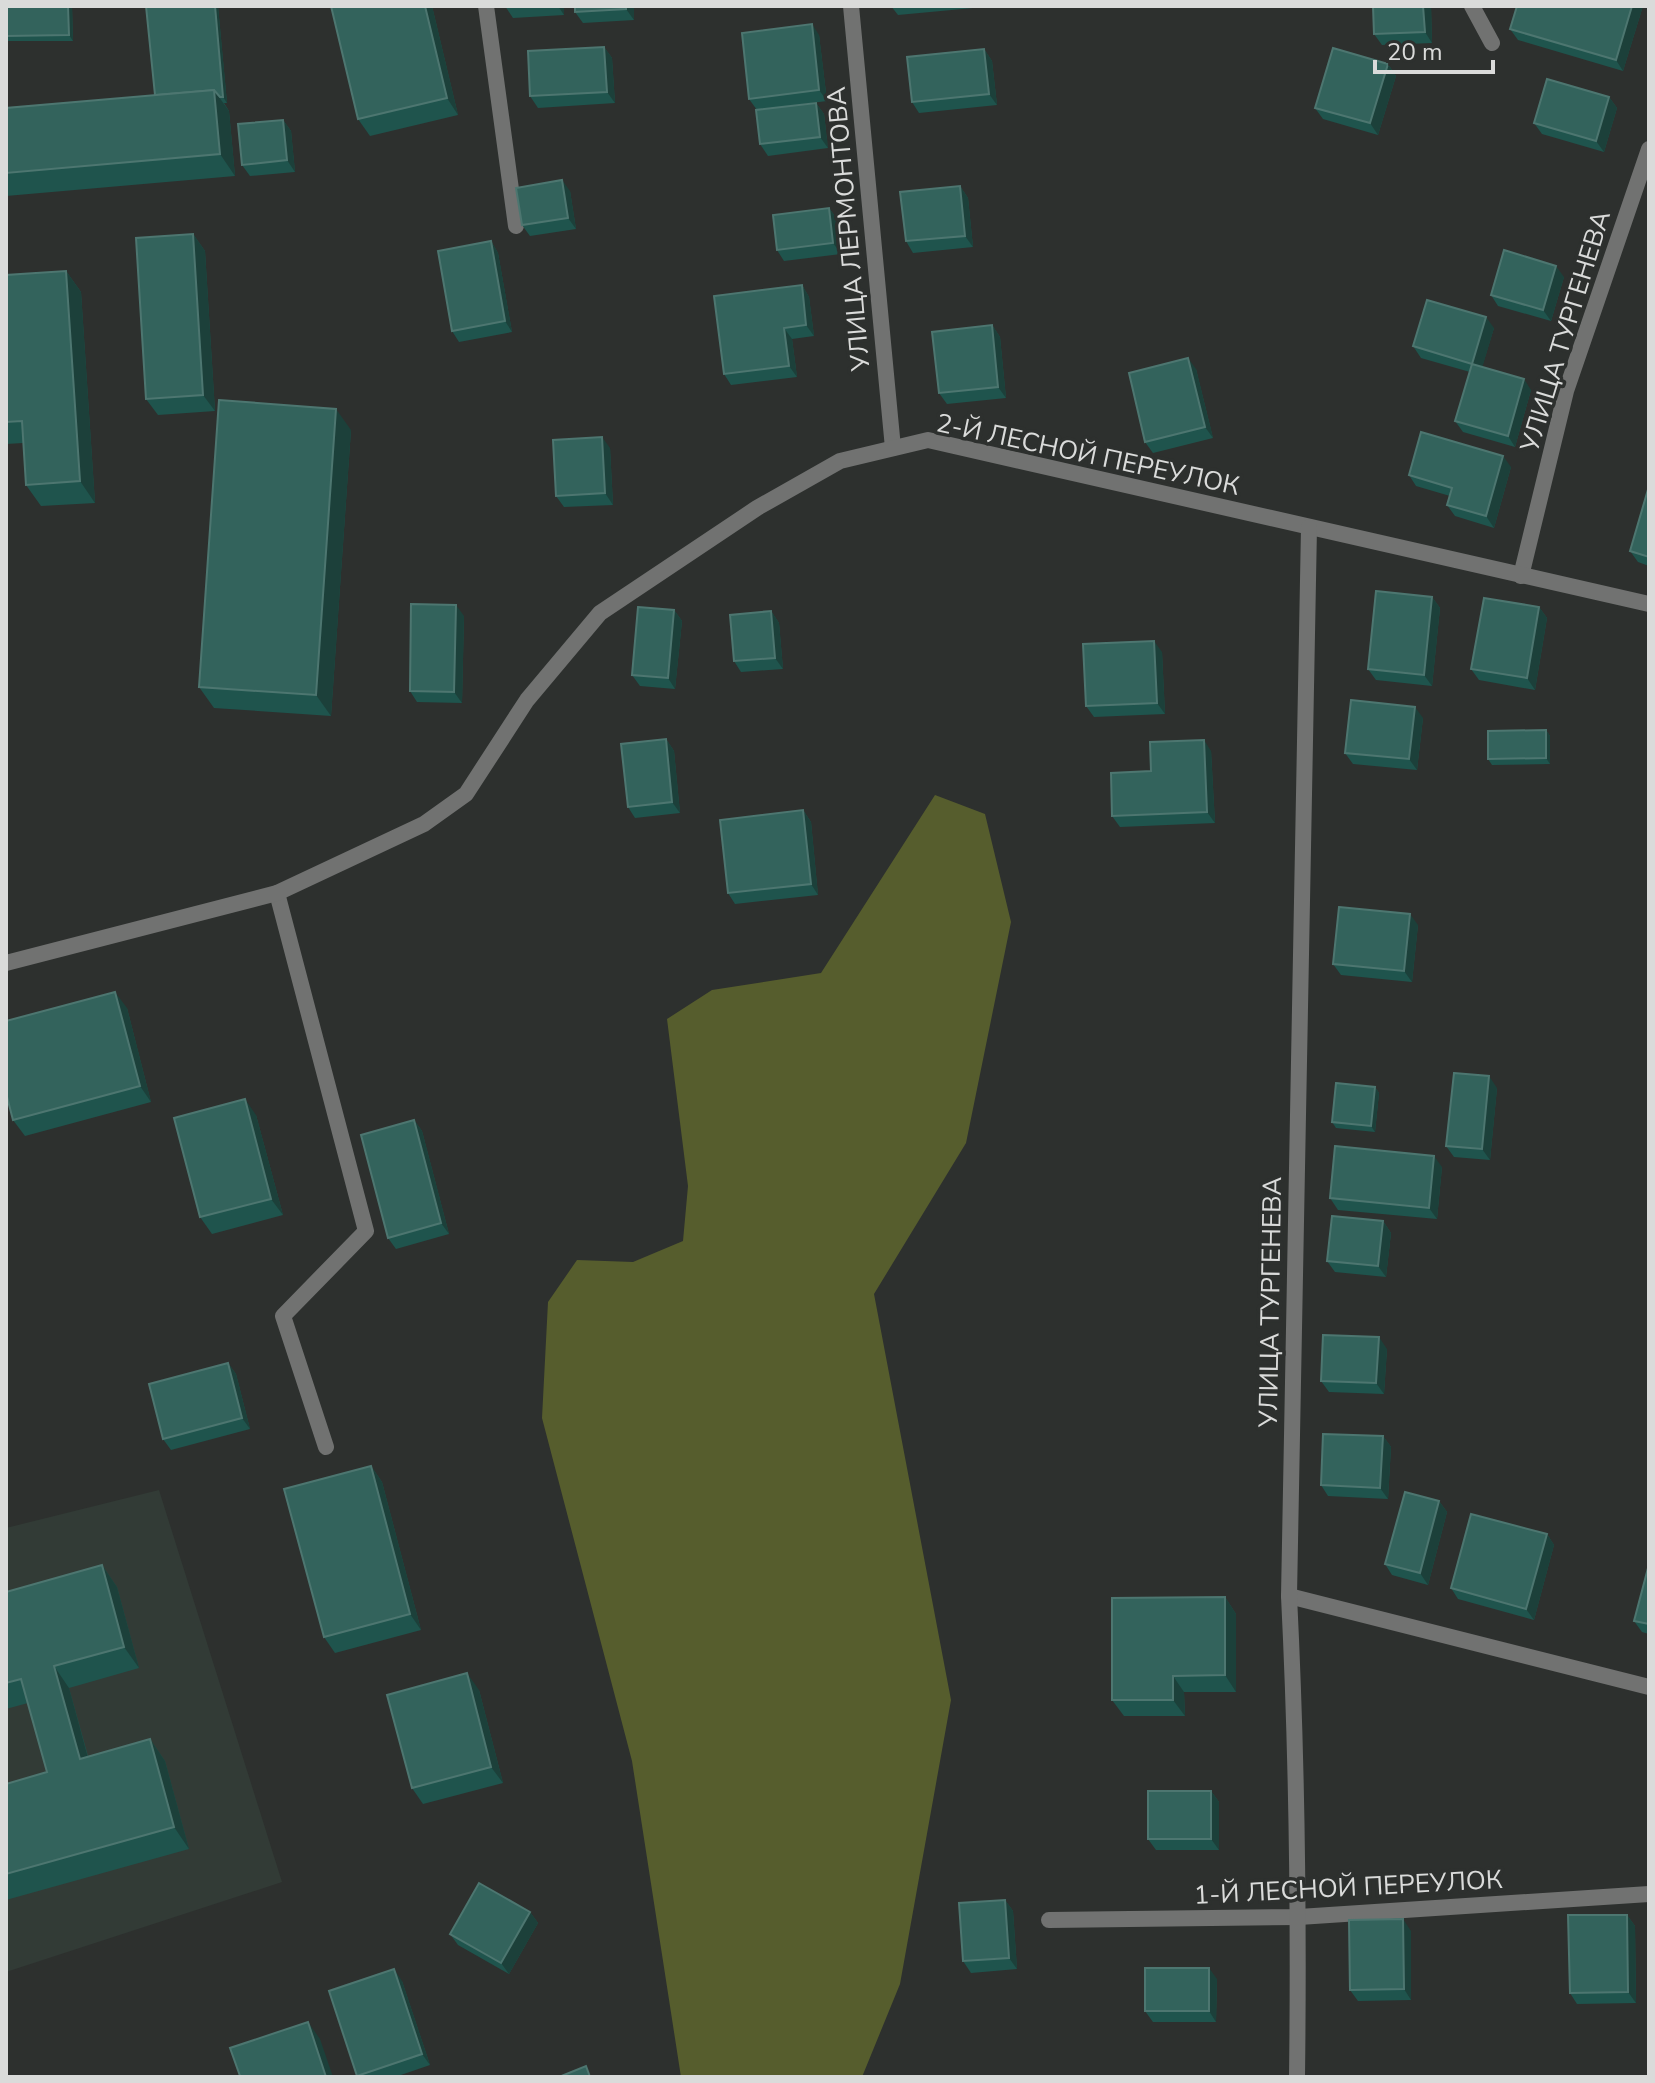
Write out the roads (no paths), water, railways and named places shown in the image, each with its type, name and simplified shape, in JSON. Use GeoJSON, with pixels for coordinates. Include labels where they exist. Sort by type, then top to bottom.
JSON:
{"type":"FeatureCollection","features":[{"type":"Feature","properties":{"kind":"street"},"geometry":{"type":"LineString","coordinates":[[486,6],[516,226]]}},
{"type":"Feature","properties":{"kind":"street","name":"УЛИЦА ЛЕРМОНТОВА"},"geometry":{"type":"LineString","coordinates":[[851,6],[893,448]]}},
{"type":"Feature","properties":{"kind":"street"},"geometry":{"type":"LineString","coordinates":[[1472,6],[1492,43]]}},
{"type":"Feature","properties":{"kind":"street","name":"УЛИЦА ТУРГЕНЕВА"},"geometry":{"type":"LineString","coordinates":[[1521,576],[1566,391],[1649,149]]}},
{"type":"Feature","properties":{"kind":"street","name":"2-Й ЛЕСНОЙ ПЕРЕУЛОК"},"geometry":{"type":"LineString","coordinates":[[6,963],[277,893],[424,824],[466,794],[527,700],[600,613],[757,508],[840,461],[928,440],[1649,604]]}},
{"type":"Feature","properties":{"kind":"street","name":"УЛИЦА ТУРГЕНЕВА"},"geometry":{"type":"LineString","coordinates":[[1297,2077],[1299,1917],[1289,1596],[1309,527]]}},
{"type":"Feature","properties":{"kind":"street"},"geometry":{"type":"LineString","coordinates":[[277,893],[366,1231],[283,1316],[326,1447]]}},
{"type":"Feature","properties":{"kind":"street"},"geometry":{"type":"LineString","coordinates":[[1289,1596],[1649,1687]]}},
{"type":"Feature","properties":{"kind":"street","name":"1-Й ЛЕСНОЙ ПЕРЕУЛОК"},"geometry":{"type":"LineString","coordinates":[[1049,1920],[1299,1917],[1649,1894]]}}]}
